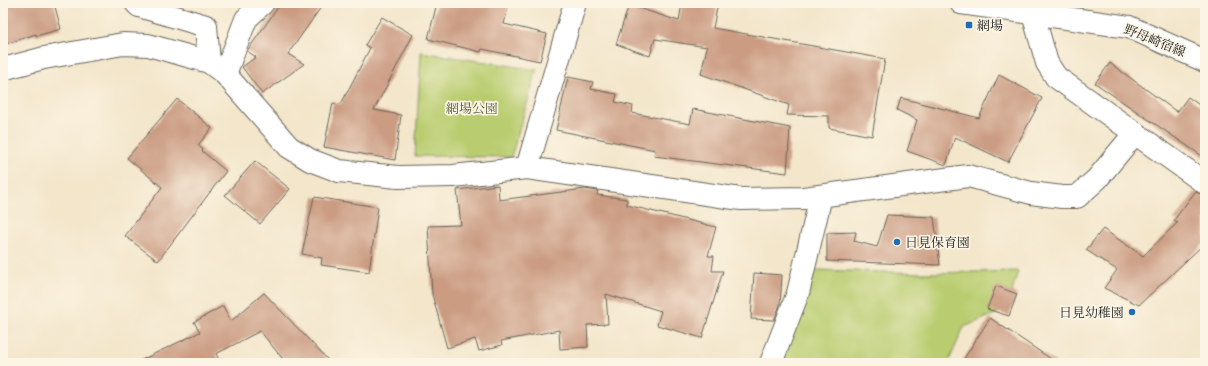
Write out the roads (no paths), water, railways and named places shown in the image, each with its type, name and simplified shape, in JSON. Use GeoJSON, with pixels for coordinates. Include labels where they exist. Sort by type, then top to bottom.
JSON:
{"type":"FeatureCollection","features":[{"type":"Feature","properties":{"kind":"street"},"geometry":{"type":"LineString","coordinates":[[136,3],[139,6],[206,26],[217,68],[289,146],[310,160],[339,171],[398,176],[453,176],[527,168],[741,199],[804,198],[968,176],[1032,193],[1062,197],[1076,197],[1098,179],[1135,133]]}},
{"type":"Feature","properties":{"kind":"street"},"geometry":{"type":"LineString","coordinates":[[217,68],[246,18],[264,3]]}},
{"type":"Feature","properties":{"kind":"street"},"geometry":{"type":"LineString","coordinates":[[527,168],[575,3]]}},
{"type":"Feature","properties":{"kind":"street","name":"野母崎宿線"},"geometry":{"type":"LineString","coordinates":[[961,3],[1129,27],[1205,61]]}},
{"type":"Feature","properties":{"kind":"street"},"geometry":{"type":"LineString","coordinates":[[1034,14],[1047,63],[1056,77],[1205,183]]}},
{"type":"Feature","properties":{"kind":"street"},"geometry":{"type":"LineString","coordinates":[[3,69],[44,58],[123,44],[148,45],[217,68]]}},
{"type":"Feature","properties":{"kind":"street"},"geometry":{"type":"LineString","coordinates":[[771,363],[798,294],[821,196]]}},
{"type":"Feature","properties":{"kind":"place","name":"網場"},"geometry":{"type":"Point","coordinates":[969,25]}},
{"type":"Feature","properties":{"kind":"place","name":"日見保育園"},"geometry":{"type":"Point","coordinates":[897,242]}},
{"type":"Feature","properties":{"kind":"place","name":"日見幼稚園"},"geometry":{"type":"Point","coordinates":[1132,312]}},
{"type":"Feature","properties":{"kind":"park label","name":"網場公園"},"geometry":{"type":"Point","coordinates":[472,108]}}]}
